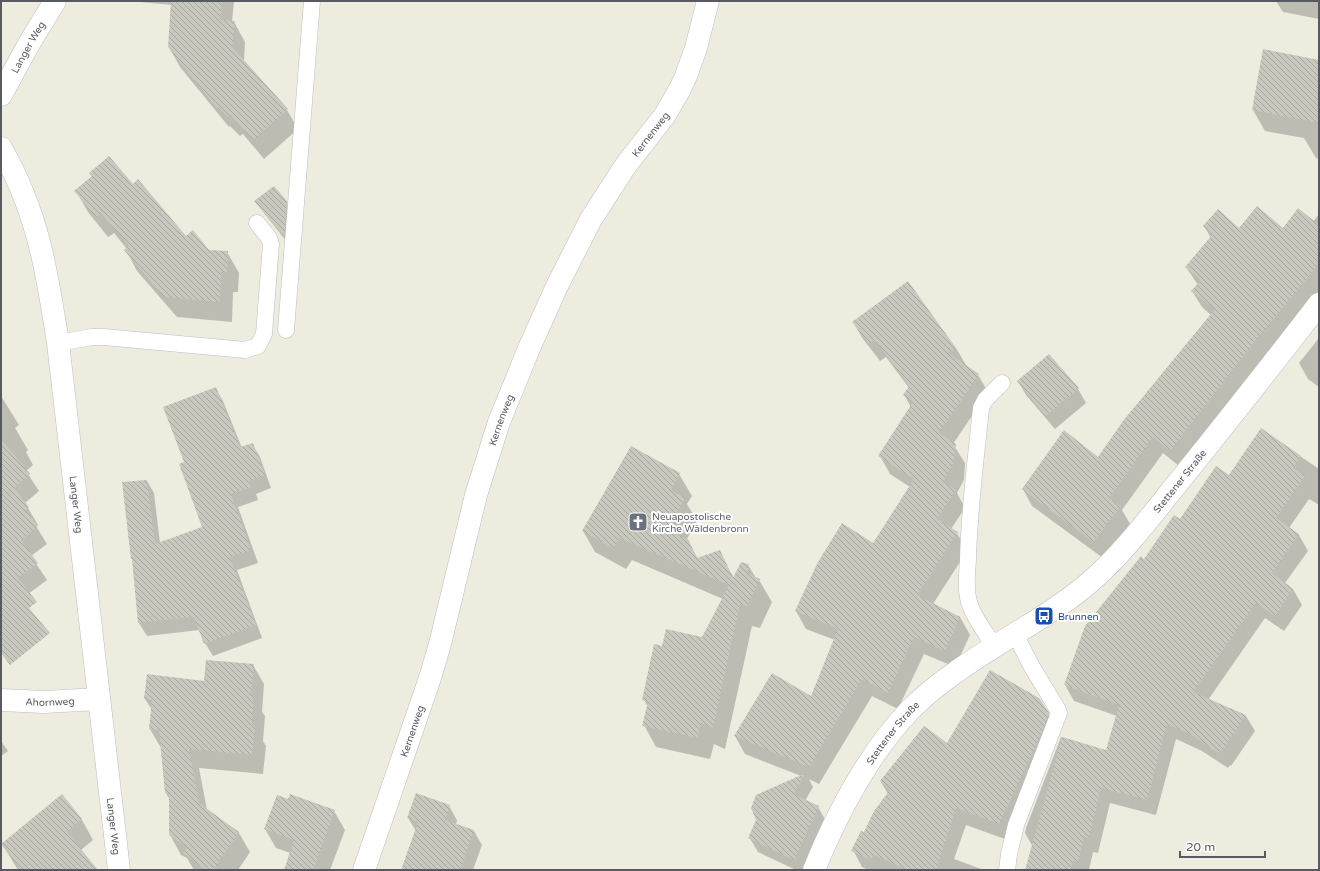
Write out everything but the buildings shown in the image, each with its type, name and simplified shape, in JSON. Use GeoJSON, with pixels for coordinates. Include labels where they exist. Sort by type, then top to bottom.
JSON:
{"type":"FeatureCollection","features":[{"type":"Feature","properties":{"kind":"street","name":"Langer Weg"},"geometry":{"type":"LineString","coordinates":[[1,94],[55,1]]}},
{"type":"Feature","properties":{"kind":"street","name":"Kernenweg"},"geometry":{"type":"LineString","coordinates":[[364,870],[430,678],[440,644],[476,495],[499,422],[557,286],[591,219],[626,165],[665,115],[680,89],[696,48],[708,1]]}},
{"type":"Feature","properties":{"kind":"street","name":"Langer Weg"},"geometry":{"type":"LineString","coordinates":[[1,148],[24,194],[36,226],[46,268],[58,343],[119,870]]}},
{"type":"Feature","properties":{"kind":"street","name":"Stettener Straße"},"geometry":{"type":"LineString","coordinates":[[814,870],[830,834],[855,787],[882,743],[898,723],[916,704],[943,681],[1082,590],[1101,572],[1122,550],[1229,419],[1319,304]]}},
{"type":"Feature","properties":{"kind":"street","name":"Ahornweg"},"geometry":{"type":"LineString","coordinates":[[1,700],[44,702],[99,699]]}},
{"type":"Feature","properties":{"kind":"lane"},"geometry":{"type":"LineString","coordinates":[[286,330],[312,1]]}},
{"type":"Feature","properties":{"kind":"lane"},"geometry":{"type":"LineString","coordinates":[[58,343],[98,337],[245,350],[258,346],[264,334],[271,244],[269,238],[257,223]]}},
{"type":"Feature","properties":{"kind":"lane"},"geometry":{"type":"LineString","coordinates":[[995,646],[977,620],[969,604],[967,579],[968,533],[981,408],[985,400],[1002,383]]}},
{"type":"Feature","properties":{"kind":"lane"},"geometry":{"type":"LineString","coordinates":[[1007,870],[1016,825],[1059,713],[1032,667],[1016,634]]}},
{"type":"Feature","properties":{"kind":"place","name":"Neuapostolische Kirche Wäldenbronn"},"geometry":{"type":"Point","coordinates":[638,522]}},
{"type":"Feature","properties":{"kind":"place","name":"Brunnen"},"geometry":{"type":"Point","coordinates":[1044,616]}}]}
